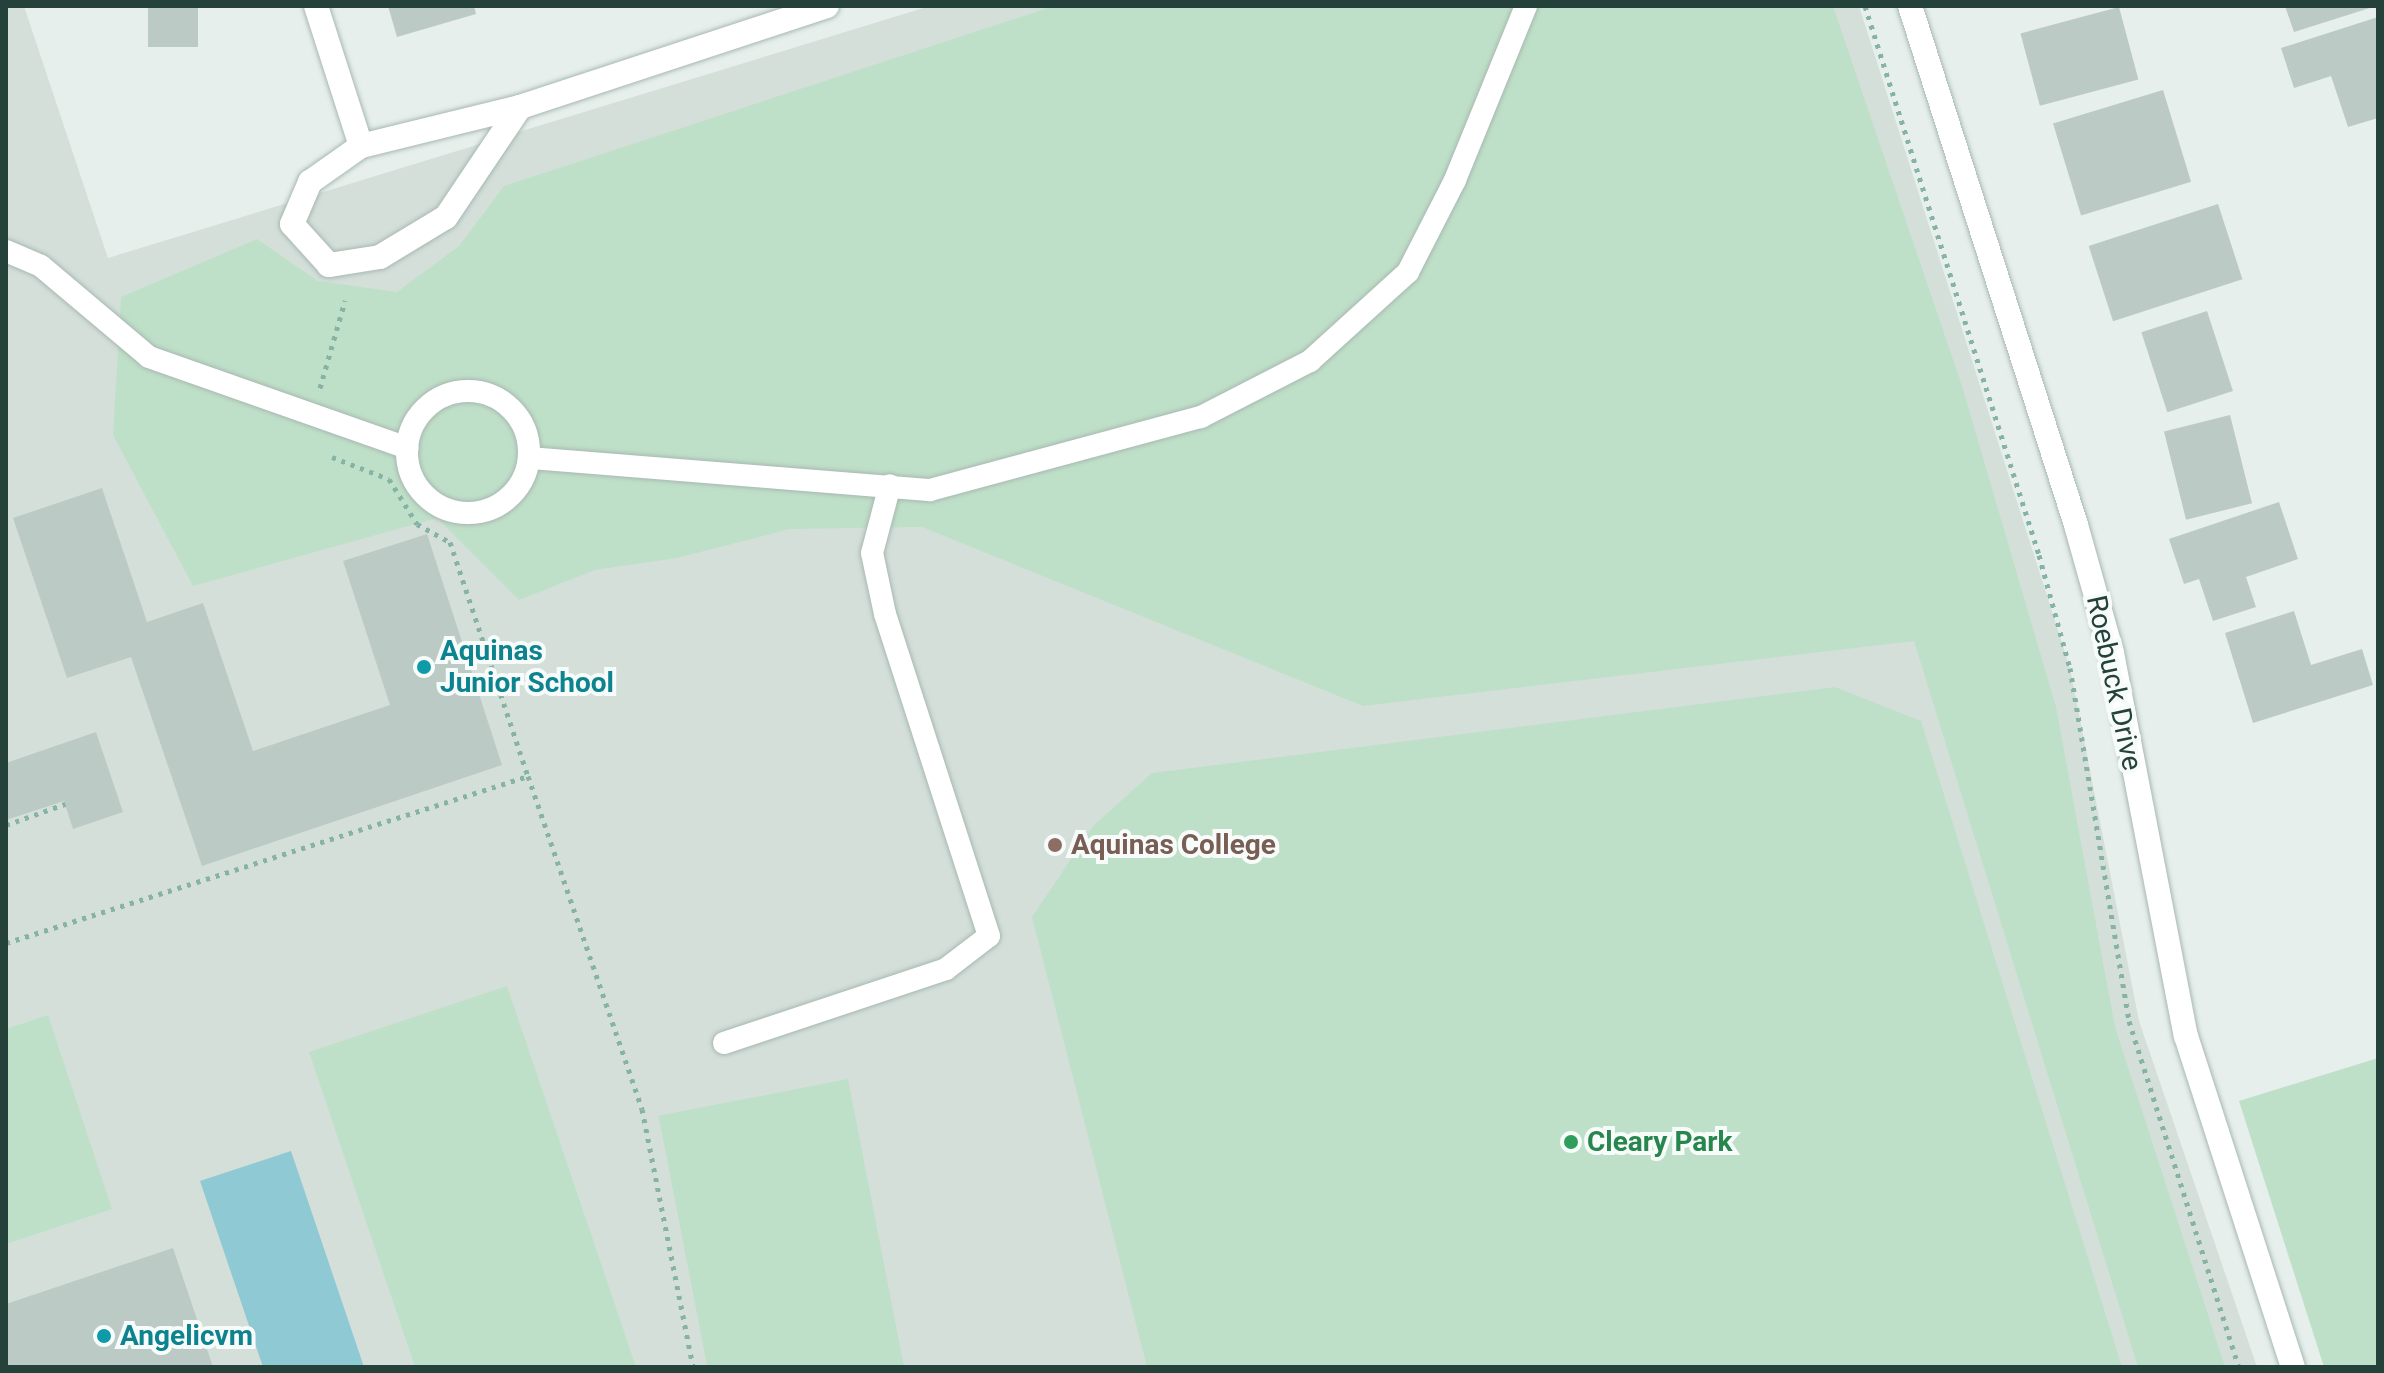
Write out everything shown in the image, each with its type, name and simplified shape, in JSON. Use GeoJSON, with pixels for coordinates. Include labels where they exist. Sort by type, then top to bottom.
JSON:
{"type":"FeatureCollection","features":[{"type":"Feature","properties":{"kind":"street"},"geometry":{"type":"LineString","coordinates":[[316,6],[361,146]]}},
{"type":"Feature","properties":{"kind":"street"},"geometry":{"type":"LineString","coordinates":[[520,107],[446,217],[380,257],[329,265],[292,224],[310,182],[361,146],[520,107],[827,6]]}},
{"type":"Feature","properties":{"kind":"street","name":"Roebuck Drive"},"geometry":{"type":"LineString","coordinates":[[1910,6],[2080,540],[2112,653],[2186,1036],[2293,1367]]}},
{"type":"Feature","properties":{"kind":"lane"},"geometry":{"type":"LineString","coordinates":[[530,458],[930,490],[1201,417],[1310,361],[1408,272],[1455,180],[1526,6]]}},
{"type":"Feature","properties":{"kind":"lane"},"geometry":{"type":"LineString","coordinates":[[6,251],[41,266],[149,357],[407,448]]}},
{"type":"Feature","properties":{"kind":"lane"},"geometry":{"type":"LineString","coordinates":[[473,390],[492,395],[522,420],[530,458],[513,495],[496,507],[458,513],[441,507],[421,490],[408,466],[407,448],[411,429],[436,399],[473,390]]}},
{"type":"Feature","properties":{"kind":"lane"},"geometry":{"type":"LineString","coordinates":[[724,1043],[946,969],[989,936],[885,614],[872,553],[890,485]]}},
{"type":"Feature","properties":{"kind":"path"},"geometry":{"type":"LineString","coordinates":[[1865,6],[2039,555],[2070,668],[2129,1021],[2239,1367]]}},
{"type":"Feature","properties":{"kind":"path"},"geometry":{"type":"LineString","coordinates":[[446,537],[642,1109],[693,1367]]}},
{"type":"Feature","properties":{"kind":"path"},"geometry":{"type":"LineString","coordinates":[[6,943],[528,776]]}},
{"type":"Feature","properties":{"kind":"path"},"geometry":{"type":"LineString","coordinates":[[6,825],[65,804]]}},
{"type":"Feature","properties":{"kind":"shaded area","name":"Aquinas College"},"geometry":{"type":"Polygon","coordinates":[[[6,6],[24,6],[108,258],[930,6],[1859,6],[2070,668],[2139,1021],[2257,1367],[6,1367],[6,6]]]}},
{"type":"Feature","properties":{"kind":"green space"},"geometry":{"type":"Polygon","coordinates":[[[1054,6],[1833,6],[1962,386],[2056,707],[2115,1027],[2225,1367],[2138,1367],[1914,641],[1363,706],[922,527],[790,529],[677,558],[595,570],[519,600],[437,518],[193,586],[113,435],[121,297],[257,239],[318,281],[397,292],[459,246],[504,186],[1054,6]]]}},
{"type":"Feature","properties":{"kind":"green space","name":"Cleary Park"},"geometry":{"type":"Polygon","coordinates":[[[1835,687],[1921,721],[2122,1367],[1147,1367],[1032,917],[1094,825],[1152,773],[1835,687]]]}},
{"type":"Feature","properties":{"kind":"green space"},"geometry":{"type":"Polygon","coordinates":[[[507,986],[636,1367],[415,1367],[309,1052],[507,986]]]}},
{"type":"Feature","properties":{"kind":"green space"},"geometry":{"type":"Polygon","coordinates":[[[48,1015],[112,1209],[6,1244],[6,1029],[48,1015]]]}},
{"type":"Feature","properties":{"kind":"green space"},"geometry":{"type":"Polygon","coordinates":[[[2378,1058],[2378,1367],[2324,1367],[2239,1101],[2378,1058]]]}},
{"type":"Feature","properties":{"kind":"green space"},"geometry":{"type":"Polygon","coordinates":[[[848,1079],[904,1367],[707,1367],[659,1116],[848,1079]]]}},
{"type":"Feature","properties":{"kind":"water"},"geometry":{"type":"Polygon","coordinates":[[[291,1151],[364,1367],[263,1367],[200,1181],[291,1151]]]}},
{"type":"Feature","properties":{"kind":"building"},"geometry":{"type":"Polygon","coordinates":[[[148,6],[198,6],[198,47],[148,47],[148,6]]]}},
{"type":"Feature","properties":{"kind":"building"},"geometry":{"type":"Polygon","coordinates":[[[388,6],[474,6],[476,14],[397,37],[388,6]]]}},
{"type":"Feature","properties":{"kind":"building"},"geometry":{"type":"Polygon","coordinates":[[[2285,6],[2373,6],[2373,7],[2294,32],[2285,6]]]}},
{"type":"Feature","properties":{"kind":"building"},"geometry":{"type":"Polygon","coordinates":[[[2119,7],[2138,79],[2040,106],[2020,33],[2119,7]]]}},
{"type":"Feature","properties":{"kind":"building"},"geometry":{"type":"Polygon","coordinates":[[[2378,17],[2378,118],[2348,127],[2331,76],[2294,88],[2281,48],[2378,17]]]}},
{"type":"Feature","properties":{"kind":"building"},"geometry":{"type":"Polygon","coordinates":[[[2163,90],[2191,182],[2081,215],[2053,124],[2163,90]]]}},
{"type":"Feature","properties":{"kind":"building"},"geometry":{"type":"Polygon","coordinates":[[[2218,204],[2242,279],[2113,321],[2089,246],[2218,204]]]}},
{"type":"Feature","properties":{"kind":"building"},"geometry":{"type":"Polygon","coordinates":[[[2207,311],[2233,391],[2167,412],[2141,332],[2207,311]]]}},
{"type":"Feature","properties":{"kind":"building"},"geometry":{"type":"Polygon","coordinates":[[[2230,415],[2252,503],[2186,520],[2164,431],[2230,415]]]}},
{"type":"Feature","properties":{"kind":"building","name":"Aquinas Junior School"},"geometry":{"type":"Polygon","coordinates":[[[102,488],[147,622],[203,603],[253,751],[390,705],[343,561],[427,534],[502,765],[202,866],[131,657],[67,678],[13,518],[102,488]]]}},
{"type":"Feature","properties":{"kind":"building"},"geometry":{"type":"Polygon","coordinates":[[[2279,502],[2298,559],[2246,577],[2256,607],[2213,621],[2199,579],[2184,584],[2169,539],[2279,502]]]}},
{"type":"Feature","properties":{"kind":"building"},"geometry":{"type":"Polygon","coordinates":[[[2294,611],[2311,665],[2362,649],[2373,685],[2253,723],[2225,633],[2294,611]]]}},
{"type":"Feature","properties":{"kind":"building"},"geometry":{"type":"Polygon","coordinates":[[[96,732],[123,812],[73,829],[64,801],[6,820],[6,763],[96,732]]]}},
{"type":"Feature","properties":{"kind":"building","name":"Angelicvm"},"geometry":{"type":"Polygon","coordinates":[[[173,1248],[213,1367],[6,1367],[6,1304],[173,1248]]]}},
{"type":"Feature","properties":{"kind":"place","name":"Aquinas Junior School"},"geometry":{"type":"Point","coordinates":[424,667]}},
{"type":"Feature","properties":{"kind":"place","name":"Aquinas College"},"geometry":{"type":"Point","coordinates":[1055,845]}},
{"type":"Feature","properties":{"kind":"place","name":"Cleary Park"},"geometry":{"type":"Point","coordinates":[1571,1142]}},
{"type":"Feature","properties":{"kind":"place","name":"Angelicvm"},"geometry":{"type":"Point","coordinates":[104,1336]}}]}
